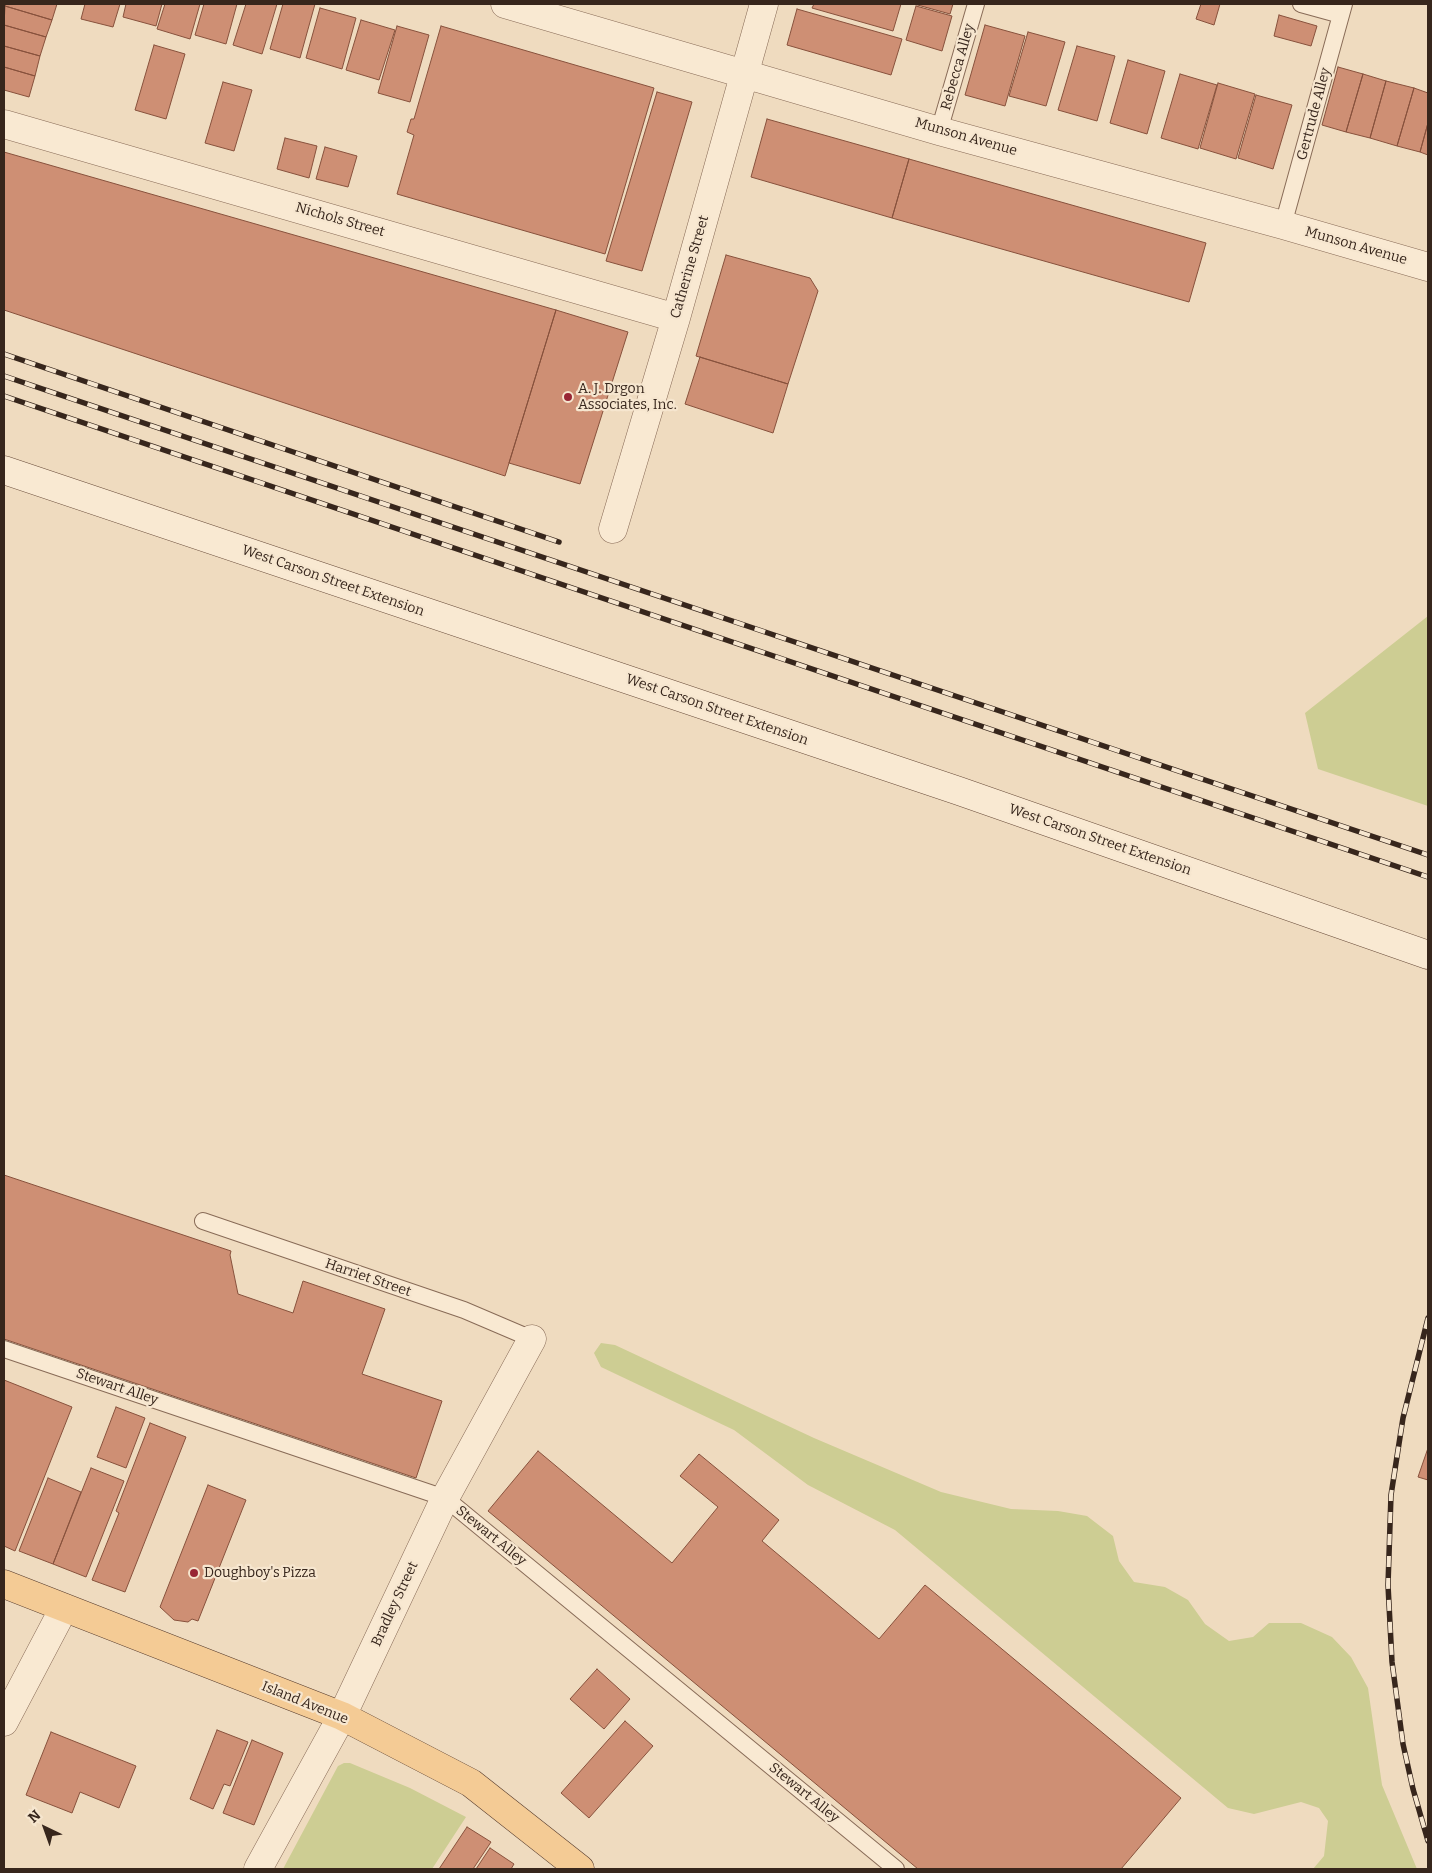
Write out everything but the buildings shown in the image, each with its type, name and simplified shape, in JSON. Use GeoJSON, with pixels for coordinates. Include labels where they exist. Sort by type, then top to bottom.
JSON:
{"type":"FeatureCollection","features":[{"type":"Feature","properties":{"kind":"main road","name":"Island Avenue"},"geometry":{"type":"LineString","coordinates":[[4,1584],[342,1716],[471,1783],[580,1869]]}},
{"type":"Feature","properties":{"kind":"street","name":"Munson Avenue"},"geometry":{"type":"LineString","coordinates":[[504,4],[552,10],[744,73],[939,130],[1428,267]]}},
{"type":"Feature","properties":{"kind":"street","name":"Catherine Street"},"geometry":{"type":"LineString","coordinates":[[613,529],[676,318],[764,4]]}},
{"type":"Feature","properties":{"kind":"street","name":"Nichols Street"},"geometry":{"type":"LineString","coordinates":[[4,124],[676,318]]}},
{"type":"Feature","properties":{"kind":"street","name":"West Carson Street Extension"},"geometry":{"type":"LineString","coordinates":[[4,470],[959,791],[1428,954]]}},
{"type":"Feature","properties":{"kind":"street","name":"Bradley Street"},"geometry":{"type":"LineString","coordinates":[[258,1869],[342,1716],[445,1498],[532,1339]]}},
{"type":"Feature","properties":{"kind":"street"},"geometry":{"type":"LineString","coordinates":[[4,1722],[64,1608]]}},
{"type":"Feature","properties":{"kind":"lane","name":"Rebecca Alley"},"geometry":{"type":"LineString","coordinates":[[939,130],[976,4]]}},
{"type":"Feature","properties":{"kind":"lane"},"geometry":{"type":"LineString","coordinates":[[1301,4],[1343,10]]}},
{"type":"Feature","properties":{"kind":"lane","name":"Gertrude Alley"},"geometry":{"type":"LineString","coordinates":[[1283,225],[1343,10]]}},
{"type":"Feature","properties":{"kind":"lane","name":"Harriet Street"},"geometry":{"type":"LineString","coordinates":[[203,1221],[464,1310],[532,1339]]}},
{"type":"Feature","properties":{"kind":"lane","name":"Stewart Alley"},"geometry":{"type":"LineString","coordinates":[[4,1349],[445,1498],[896,1869]]}},
{"type":"Feature","properties":{"kind":"green space"},"geometry":{"type":"Polygon","coordinates":[[[1428,616],[1428,806],[1318,769],[1305,713],[1428,616]]]}},
{"type":"Feature","properties":{"kind":"green space"},"geometry":{"type":"Polygon","coordinates":[[[601,1343],[615,1345],[814,1438],[941,1492],[1011,1509],[1058,1511],[1087,1516],[1113,1536],[1119,1561],[1134,1582],[1165,1587],[1188,1600],[1205,1624],[1229,1641],[1253,1637],[1269,1623],[1301,1623],[1332,1637],[1351,1657],[1368,1688],[1382,1785],[1417,1869],[1313,1869],[1324,1856],[1328,1821],[1319,1808],[1301,1802],[1254,1814],[1228,1808],[895,1530],[808,1485],[734,1430],[601,1367],[594,1353],[601,1343]]]}},
{"type":"Feature","properties":{"kind":"green space"},"geometry":{"type":"Polygon","coordinates":[[[350,1763],[410,1788],[466,1817],[432,1869],[283,1869],[338,1766],[350,1763]]]}},
{"type":"Feature","properties":{"kind":"railway"},"geometry":{"type":"LineString","coordinates":[[4,354],[559,542]]}},
{"type":"Feature","properties":{"kind":"railway"},"geometry":{"type":"LineString","coordinates":[[4,376],[1428,855]]}},
{"type":"Feature","properties":{"kind":"railway"},"geometry":{"type":"LineString","coordinates":[[4,396],[1428,877]]}},
{"type":"Feature","properties":{"kind":"railway"},"geometry":{"type":"LineString","coordinates":[[1428,1318],[1403,1418],[1391,1495],[1388,1585],[1392,1662],[1403,1744],[1413,1789],[1428,1841]]}},
{"type":"Feature","properties":{"kind":"place","name":"A. J. Drgon Associates, Inc."},"geometry":{"type":"Point","coordinates":[568,397]}},
{"type":"Feature","properties":{"kind":"place","name":"Doughboy's Pizza"},"geometry":{"type":"Point","coordinates":[194,1573]}}]}
